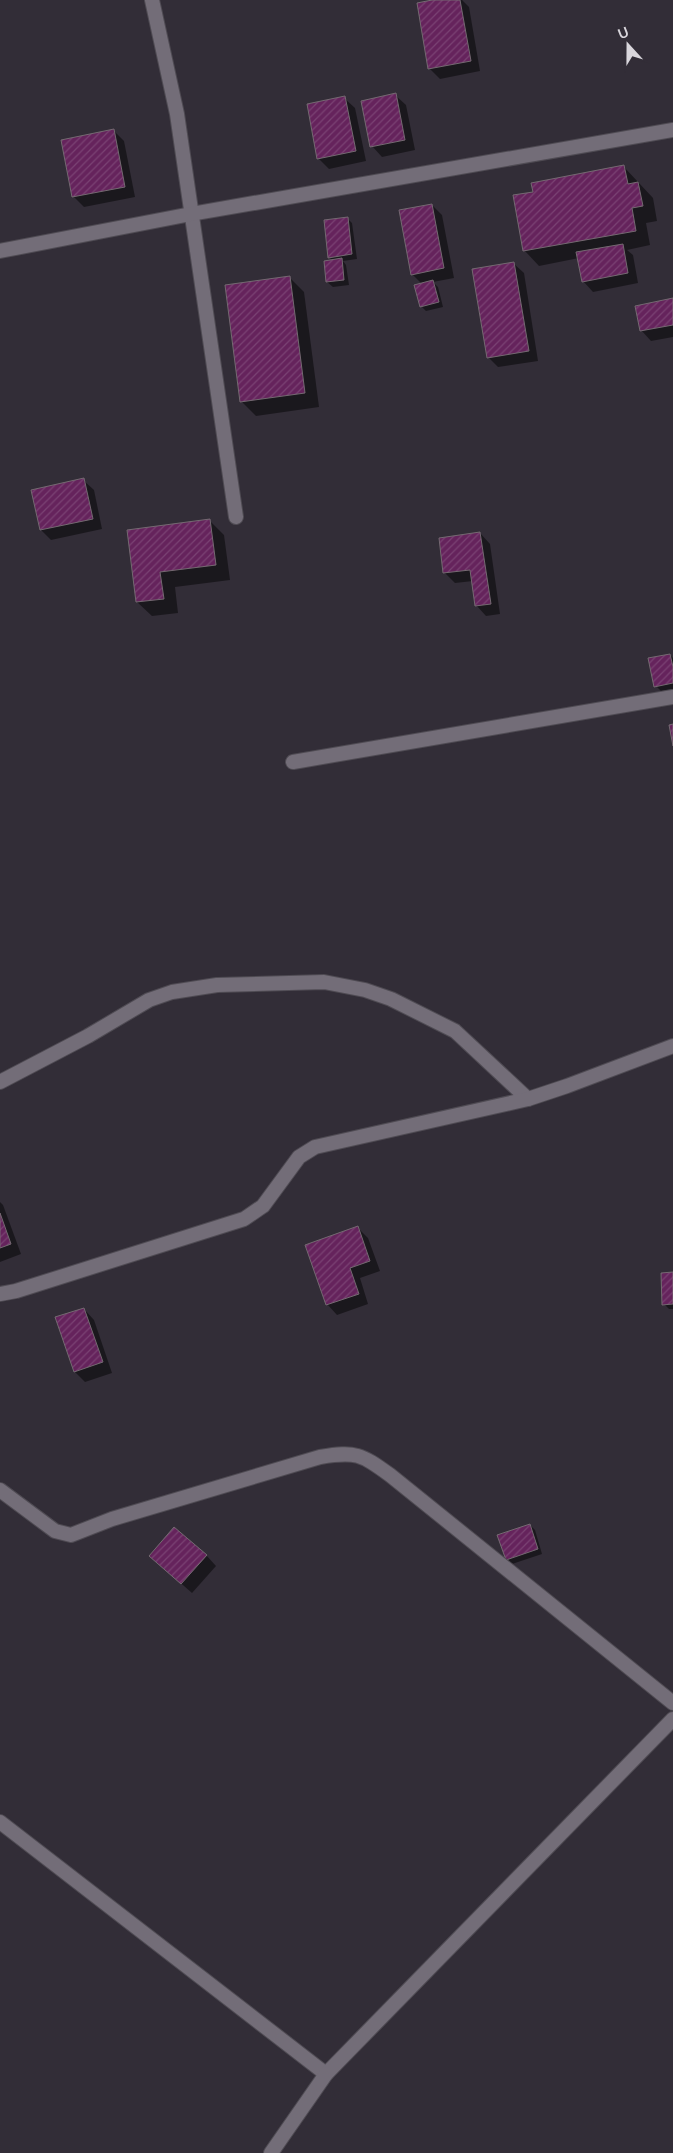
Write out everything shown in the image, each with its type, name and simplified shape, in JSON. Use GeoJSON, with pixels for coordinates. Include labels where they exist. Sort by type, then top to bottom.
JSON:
{"type":"FeatureCollection","features":[{"type":"Feature","properties":{"kind":"street"},"geometry":{"type":"LineString","coordinates":[[152,0],[177,114],[236,516]]}},
{"type":"Feature","properties":{"kind":"street"},"geometry":{"type":"LineString","coordinates":[[0,251],[191,214],[673,130]]}},
{"type":"Feature","properties":{"kind":"street"},"geometry":{"type":"LineString","coordinates":[[293,762],[673,697]]}},
{"type":"Feature","properties":{"kind":"street"},"geometry":{"type":"LineString","coordinates":[[0,1082],[88,1036],[150,1000],[172,992],[217,985],[324,982],[365,990],[391,999],[455,1031],[528,1098]]}},
{"type":"Feature","properties":{"kind":"street"},"geometry":{"type":"LineString","coordinates":[[0,1294],[16,1291],[244,1219],[263,1206],[299,1157],[315,1147],[528,1098],[567,1086],[673,1046]]}},
{"type":"Feature","properties":{"kind":"street"},"geometry":{"type":"LineString","coordinates":[[0,1490],[55,1532],[71,1535],[112,1518],[320,1457],[353,1454],[368,1459],[390,1475],[673,1703]]}},
{"type":"Feature","properties":{"kind":"street"},"geometry":{"type":"LineString","coordinates":[[271,2153],[326,2074],[673,1718]]}},
{"type":"Feature","properties":{"kind":"street"},"geometry":{"type":"LineString","coordinates":[[0,1822],[326,2074]]}},
{"type":"Feature","properties":{"kind":"building"},"geometry":{"type":"Polygon","coordinates":[[[432,0],[460,0],[471,61],[428,69],[417,3],[432,0]]]}},
{"type":"Feature","properties":{"kind":"building"},"geometry":{"type":"Polygon","coordinates":[[[396,93],[405,140],[370,147],[361,101],[396,93]]]}},
{"type":"Feature","properties":{"kind":"building"},"geometry":{"type":"Polygon","coordinates":[[[345,96],[356,151],[317,159],[307,104],[345,96]]]}},
{"type":"Feature","properties":{"kind":"building"},"geometry":{"type":"Polygon","coordinates":[[[114,129],[125,187],[72,197],[61,140],[114,129]]]}},
{"type":"Feature","properties":{"kind":"building"},"geometry":{"type":"Polygon","coordinates":[[[624,165],[628,184],[638,182],[643,206],[632,208],[636,231],[523,251],[513,195],[533,192],[531,183],[624,165]]]}},
{"type":"Feature","properties":{"kind":"building"},"geometry":{"type":"Polygon","coordinates":[[[432,204],[444,268],[411,275],[399,210],[432,204]]]}},
{"type":"Feature","properties":{"kind":"building"},"geometry":{"type":"Polygon","coordinates":[[[348,217],[352,254],[328,258],[324,220],[348,217]]]}},
{"type":"Feature","properties":{"kind":"building"},"geometry":{"type":"Polygon","coordinates":[[[623,244],[628,273],[582,282],[576,252],[623,244]]]}},
{"type":"Feature","properties":{"kind":"building"},"geometry":{"type":"Polygon","coordinates":[[[342,258],[344,280],[326,282],[324,261],[342,258]]]}},
{"type":"Feature","properties":{"kind":"building"},"geometry":{"type":"Polygon","coordinates":[[[514,262],[529,351],[487,358],[472,269],[514,262]]]}},
{"type":"Feature","properties":{"kind":"building"},"geometry":{"type":"Polygon","coordinates":[[[290,276],[305,393],[240,402],[225,285],[290,276]]]}},
{"type":"Feature","properties":{"kind":"building"},"geometry":{"type":"Polygon","coordinates":[[[433,280],[439,302],[420,307],[414,285],[433,280]]]}},
{"type":"Feature","properties":{"kind":"building"},"geometry":{"type":"Polygon","coordinates":[[[673,298],[673,325],[640,331],[635,306],[673,298]]]}},
{"type":"Feature","properties":{"kind":"building"},"geometry":{"type":"Polygon","coordinates":[[[84,478],[93,519],[40,530],[31,490],[84,478]]]}},
{"type":"Feature","properties":{"kind":"building"},"geometry":{"type":"Polygon","coordinates":[[[210,519],[216,565],[160,572],[164,599],[136,602],[127,530],[210,519]]]}},
{"type":"Feature","properties":{"kind":"building"},"geometry":{"type":"Polygon","coordinates":[[[480,532],[491,604],[475,606],[470,570],[443,573],[439,538],[480,532]]]}},
{"type":"Feature","properties":{"kind":"building"},"geometry":{"type":"Polygon","coordinates":[[[670,654],[673,667],[673,683],[654,687],[648,658],[670,654]]]}},
{"type":"Feature","properties":{"kind":"building"},"geometry":{"type":"Polygon","coordinates":[[[673,724],[673,746],[669,725],[673,724]]]}},
{"type":"Feature","properties":{"kind":"building"},"geometry":{"type":"Polygon","coordinates":[[[0,1213],[11,1244],[0,1248],[0,1213]]]}},
{"type":"Feature","properties":{"kind":"building"},"geometry":{"type":"Polygon","coordinates":[[[358,1226],[370,1261],[350,1268],[359,1294],[326,1305],[305,1245],[358,1226]]]}},
{"type":"Feature","properties":{"kind":"building"},"geometry":{"type":"Polygon","coordinates":[[[673,1272],[673,1304],[662,1305],[661,1273],[673,1272]]]}},
{"type":"Feature","properties":{"kind":"building"},"geometry":{"type":"Polygon","coordinates":[[[84,1308],[103,1362],[74,1372],[55,1317],[84,1308]]]}},
{"type":"Feature","properties":{"kind":"building"},"geometry":{"type":"Polygon","coordinates":[[[530,1524],[538,1549],[506,1560],[497,1535],[530,1524]]]}},
{"type":"Feature","properties":{"kind":"building"},"geometry":{"type":"Polygon","coordinates":[[[174,1527],[207,1555],[181,1584],[149,1556],[174,1527]]]}}]}
